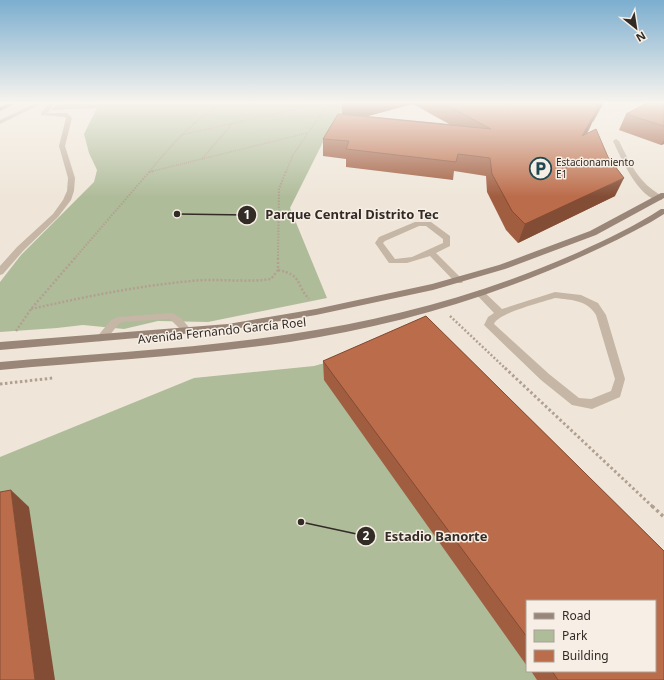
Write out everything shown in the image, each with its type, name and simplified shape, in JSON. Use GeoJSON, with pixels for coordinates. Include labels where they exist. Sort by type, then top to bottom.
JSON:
{"type":"FeatureCollection","features":[{"type":"Feature","properties":{"kind":"street","name":"Avenida Fernando García Roel"},"geometry":{"type":"LineString","coordinates":[[0,346],[236,326],[316,312],[458,281],[532,256],[593,233],[662,196]]}},
{"type":"Feature","properties":{"kind":"street","name":"Avenida Fernando García Roel"},"geometry":{"type":"LineString","coordinates":[[0,366],[245,344],[318,333],[399,316],[439,306],[480,293],[547,269],[579,255],[664,211]]}},
{"type":"Feature","properties":{"kind":"lane"},"geometry":{"type":"LineString","coordinates":[[0,272],[21,248],[57,214],[71,192],[72,172],[63,156],[62,138],[63,134]]}},
{"type":"Feature","properties":{"kind":"lane"},"geometry":{"type":"LineString","coordinates":[[616,141],[633,177],[648,192],[662,196]]}},
{"type":"Feature","properties":{"kind":"lane"},"geometry":{"type":"LineString","coordinates":[[418,224],[428,224],[447,238],[447,244],[431,253],[404,262],[392,261],[379,243],[382,238],[410,227],[418,224]]}},
{"type":"Feature","properties":{"kind":"lane"},"geometry":{"type":"LineString","coordinates":[[431,253],[458,281]]}},
{"type":"Feature","properties":{"kind":"lane"},"geometry":{"type":"LineString","coordinates":[[480,293],[500,313]]}},
{"type":"Feature","properties":{"kind":"lane"},"geometry":{"type":"LineString","coordinates":[[555,296],[581,298],[595,305],[601,315],[620,379],[616,394],[592,404],[576,402],[545,378],[489,325],[492,319],[500,313],[555,296]]}},
{"type":"Feature","properties":{"kind":"lane"},"geometry":{"type":"LineString","coordinates":[[101,338],[114,322],[125,318],[172,316],[178,320],[187,331]]}},
{"type":"Feature","properties":{"kind":"path"},"geometry":{"type":"LineString","coordinates":[[13,334],[31,309],[181,135],[186,134]]}},
{"type":"Feature","properties":{"kind":"path"},"geometry":{"type":"LineString","coordinates":[[202,159],[223,134]]}},
{"type":"Feature","properties":{"kind":"path"},"geometry":{"type":"LineString","coordinates":[[149,172],[305,134]]}},
{"type":"Feature","properties":{"kind":"path"},"geometry":{"type":"LineString","coordinates":[[31,309],[136,288],[198,280],[260,281],[271,279],[278,270],[279,189],[293,155],[308,134]]}},
{"type":"Feature","properties":{"kind":"path"},"geometry":{"type":"LineString","coordinates":[[278,270],[291,273],[298,280],[306,296],[311,302]]}},
{"type":"Feature","properties":{"kind":"path"},"geometry":{"type":"LineString","coordinates":[[439,306],[664,517]]}},
{"type":"Feature","properties":{"kind":"green space"},"geometry":{"type":"Polygon","coordinates":[[[84,134],[327,134],[290,208],[327,298],[208,322],[158,321],[124,329],[83,325],[0,332],[0,282],[21,255],[94,182],[97,170],[89,153],[84,134]]]}},
{"type":"Feature","properties":{"kind":"green space"},"geometry":{"type":"Polygon","coordinates":[[[422,336],[664,587],[664,680],[0,680],[0,457],[194,378],[314,366],[422,336]]]}},
{"type":"Feature","properties":{"kind":"building"},"geometry":{"type":"Polygon","coordinates":[[[326,134],[583,134],[582,136],[587,134],[598,134],[608,157],[624,178],[525,224],[512,211],[492,174],[490,158],[458,154],[456,162],[346,149],[349,141],[323,139],[326,134]]]}},
{"type":"Feature","properties":{"kind":"building"},"geometry":{"type":"Polygon","coordinates":[[[426,316],[664,551],[664,680],[558,680],[553,672],[656,672],[656,600],[526,600],[526,636],[323,361],[426,316]]]}},
{"type":"Feature","properties":{"kind":"building"},"geometry":{"type":"Polygon","coordinates":[[[11,490],[35,680],[0,680],[0,492],[11,490]]]}},
{"type":"Feature","properties":{"kind":"place","name":"Estacionamiento E1"},"geometry":{"type":"Point","coordinates":[541,168]}},
{"type":"Feature","properties":{"kind":"place","name":"Parque Central Distrito Tec"},"geometry":{"type":"Point","coordinates":[177,214]}},
{"type":"Feature","properties":{"kind":"place","name":"Estadio Banorte"},"geometry":{"type":"Point","coordinates":[301,522]}}]}
